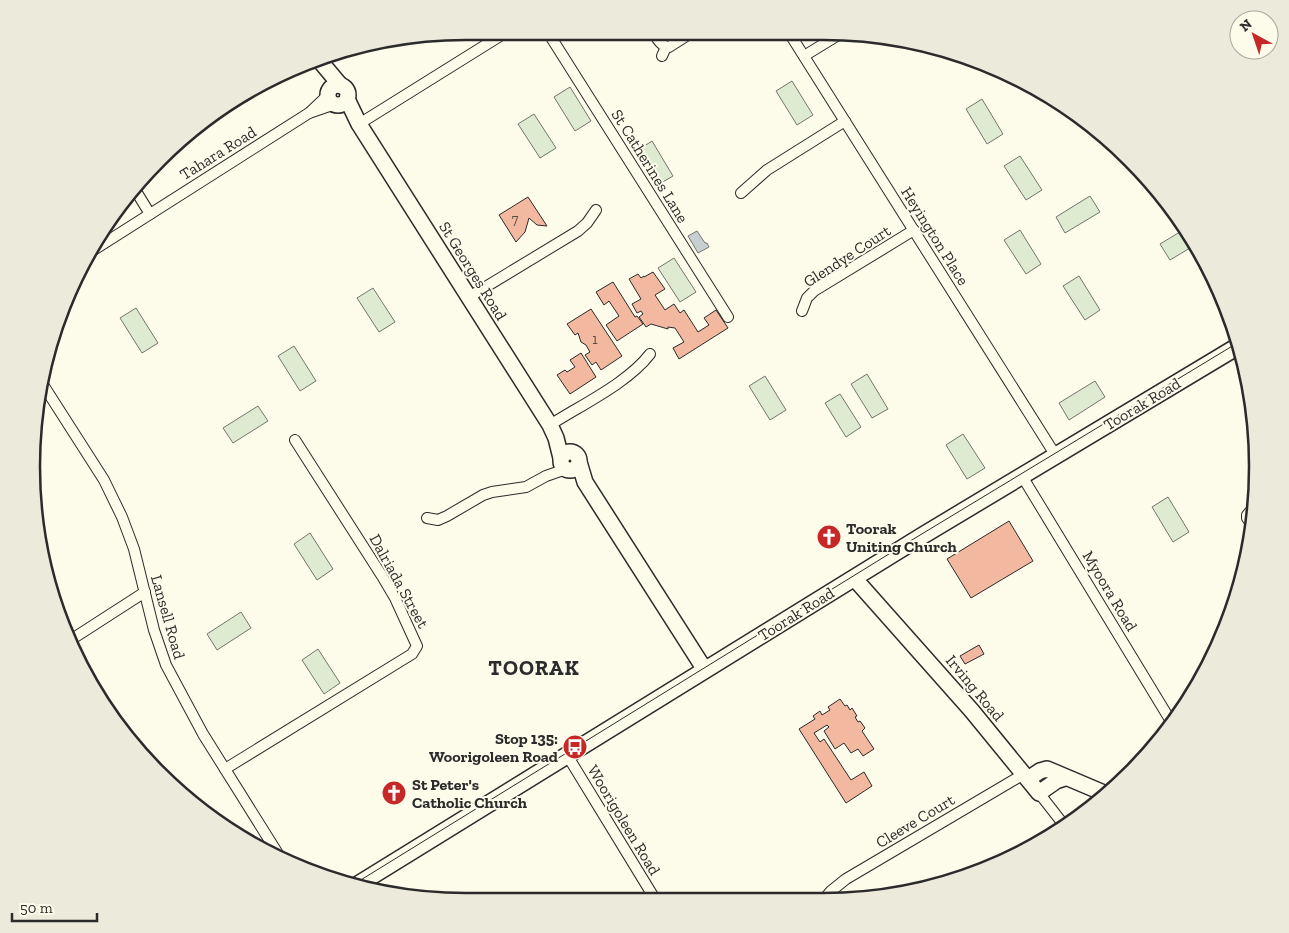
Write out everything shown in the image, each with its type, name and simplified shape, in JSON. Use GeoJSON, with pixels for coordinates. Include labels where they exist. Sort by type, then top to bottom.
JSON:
{"type":"FeatureCollection","features":[{"type":"Feature","properties":{"kind":"main road","name":"Toorak Road"},"geometry":{"type":"LineString","coordinates":[[365,880],[854,578],[1232,350]]}},
{"type":"Feature","properties":{"kind":"street"},"geometry":{"type":"LineString","coordinates":[[359,124],[494,40]]}},
{"type":"Feature","properties":{"kind":"street","name":"St Catherines Lane"},"geometry":{"type":"LineString","coordinates":[[553,40],[728,317]]}},
{"type":"Feature","properties":{"kind":"street"},"geometry":{"type":"LineString","coordinates":[[659,40],[664,51],[680,40]]}},
{"type":"Feature","properties":{"kind":"street","name":"Heyington Place"},"geometry":{"type":"LineString","coordinates":[[794,40],[1056,456]]}},
{"type":"Feature","properties":{"kind":"street"},"geometry":{"type":"LineString","coordinates":[[804,56],[830,40]]}},
{"type":"Feature","properties":{"kind":"street","name":"St Georges Road"},"geometry":{"type":"LineString","coordinates":[[322,66],[336,97],[359,124],[553,431],[568,462],[585,482],[705,670]]}},
{"type":"Feature","properties":{"kind":"street","name":"Tahara Road"},"geometry":{"type":"LineString","coordinates":[[103,244],[336,97]]}},
{"type":"Feature","properties":{"kind":"street"},"geometry":{"type":"LineString","coordinates":[[741,192],[767,170],[845,121]]}},
{"type":"Feature","properties":{"kind":"street"},"geometry":{"type":"LineString","coordinates":[[138,195],[150,214]]}},
{"type":"Feature","properties":{"kind":"street"},"geometry":{"type":"LineString","coordinates":[[469,298],[578,231],[587,223],[596,210]]}},
{"type":"Feature","properties":{"kind":"street","name":"Glendye Court"},"geometry":{"type":"LineString","coordinates":[[802,311],[807,298],[814,291],[914,230]]}},
{"type":"Feature","properties":{"kind":"street"},"geometry":{"type":"LineString","coordinates":[[553,431],[630,375],[643,364],[650,354]]}},
{"type":"Feature","properties":{"kind":"street","name":"Lansell Road"},"geometry":{"type":"LineString","coordinates":[[47,391],[104,480],[122,517],[134,549],[154,630],[166,665],[183,700],[274,847]]}},
{"type":"Feature","properties":{"kind":"street","name":"Dalriada Street"},"geometry":{"type":"LineString","coordinates":[[225,769],[412,654],[417,646],[395,598],[382,576],[295,440]]}},
{"type":"Feature","properties":{"kind":"street"},"geometry":{"type":"LineString","coordinates":[[427,518],[438,520],[492,492],[526,487],[568,462]]}},
{"type":"Feature","properties":{"kind":"street","name":"Myoora Road"},"geometry":{"type":"LineString","coordinates":[[1022,476],[1168,716]]}},
{"type":"Feature","properties":{"kind":"street","name":"Irving Road"},"geometry":{"type":"LineString","coordinates":[[854,578],[931,664],[1026,776],[1060,820]]}},
{"type":"Feature","properties":{"kind":"street"},"geometry":{"type":"LineString","coordinates":[[75,637],[144,592]]}},
{"type":"Feature","properties":{"kind":"street","name":"Woorigoleen Road"},"geometry":{"type":"LineString","coordinates":[[567,756],[651,893]]}},
{"type":"Feature","properties":{"kind":"street"},"geometry":{"type":"LineString","coordinates":[[1026,776],[1047,769],[1099,791]]}},
{"type":"Feature","properties":{"kind":"street","name":"Cleeve Court"},"geometry":{"type":"LineString","coordinates":[[830,893],[846,879],[1026,776]]}},
{"type":"Feature","properties":{"kind":"street"},"geometry":{"type":"LineString","coordinates":[[1039,793],[1056,781],[1065,778]]}},
{"type":"Feature","properties":{"kind":"green space"},"geometry":{"type":"Polygon","coordinates":[[[792,81],[813,115],[797,125],[776,91],[792,81]]]}},
{"type":"Feature","properties":{"kind":"green space"},"geometry":{"type":"Polygon","coordinates":[[[570,87],[591,121],[575,131],[554,97],[570,87]]]}},
{"type":"Feature","properties":{"kind":"green space"},"geometry":{"type":"Polygon","coordinates":[[[982,99],[1003,134],[987,144],[966,109],[982,99]]]}},
{"type":"Feature","properties":{"kind":"green space"},"geometry":{"type":"Polygon","coordinates":[[[534,114],[556,148],[540,158],[518,124],[534,114]]]}},
{"type":"Feature","properties":{"kind":"green space"},"geometry":{"type":"Polygon","coordinates":[[[652,141],[673,176],[656,186],[635,152],[652,141]]]}},
{"type":"Feature","properties":{"kind":"green space"},"geometry":{"type":"Polygon","coordinates":[[[1020,156],[1042,190],[1026,200],[1004,166],[1020,156]]]}},
{"type":"Feature","properties":{"kind":"green space"},"geometry":{"type":"Polygon","coordinates":[[[1090,196],[1100,212],[1065,233],[1056,217],[1090,196]]]}},
{"type":"Feature","properties":{"kind":"green space"},"geometry":{"type":"Polygon","coordinates":[[[1020,230],[1041,264],[1026,274],[1004,240],[1020,230]]]}},
{"type":"Feature","properties":{"kind":"green space"},"geometry":{"type":"Polygon","coordinates":[[[1179,233],[1189,249],[1170,260],[1160,244],[1179,233]]]}},
{"type":"Feature","properties":{"kind":"green space"},"geometry":{"type":"Polygon","coordinates":[[[674,258],[696,292],[680,302],[658,268],[674,258]]]}},
{"type":"Feature","properties":{"kind":"green space"},"geometry":{"type":"Polygon","coordinates":[[[1079,276],[1100,310],[1085,320],[1063,286],[1079,276]]]}},
{"type":"Feature","properties":{"kind":"green space"},"geometry":{"type":"Polygon","coordinates":[[[373,288],[395,322],[379,332],[357,298],[373,288]]]}},
{"type":"Feature","properties":{"kind":"green space"},"geometry":{"type":"Polygon","coordinates":[[[136,308],[158,343],[142,353],[120,318],[136,308]]]}},
{"type":"Feature","properties":{"kind":"green space"},"geometry":{"type":"Polygon","coordinates":[[[294,346],[316,381],[300,391],[278,356],[294,346]]]}},
{"type":"Feature","properties":{"kind":"green space"},"geometry":{"type":"Polygon","coordinates":[[[867,374],[888,409],[872,418],[851,384],[867,374]]]}},
{"type":"Feature","properties":{"kind":"green space"},"geometry":{"type":"Polygon","coordinates":[[[765,376],[786,410],[770,420],[749,386],[765,376]]]}},
{"type":"Feature","properties":{"kind":"green space"},"geometry":{"type":"Polygon","coordinates":[[[1095,381],[1105,397],[1069,420],[1059,403],[1095,381]]]}},
{"type":"Feature","properties":{"kind":"green space"},"geometry":{"type":"Polygon","coordinates":[[[840,394],[861,427],[846,437],[825,403],[840,394]]]}},
{"type":"Feature","properties":{"kind":"green space"},"geometry":{"type":"Polygon","coordinates":[[[258,406],[268,421],[233,443],[223,428],[258,406]]]}},
{"type":"Feature","properties":{"kind":"green space"},"geometry":{"type":"Polygon","coordinates":[[[963,434],[985,468],[967,479],[946,445],[963,434]]]}},
{"type":"Feature","properties":{"kind":"green space"},"geometry":{"type":"Polygon","coordinates":[[[1168,497],[1189,532],[1173,542],[1152,507],[1168,497]]]}},
{"type":"Feature","properties":{"kind":"green space"},"geometry":{"type":"Polygon","coordinates":[[[310,533],[333,569],[317,580],[294,544],[310,533]]]}},
{"type":"Feature","properties":{"kind":"green space"},"geometry":{"type":"Polygon","coordinates":[[[241,612],[251,628],[217,650],[207,634],[241,612]]]}},
{"type":"Feature","properties":{"kind":"green space"},"geometry":{"type":"Polygon","coordinates":[[[318,649],[340,683],[324,694],[302,660],[318,649]]]}},
{"type":"Feature","properties":{"kind":"shaded area"},"geometry":{"type":"Polygon","coordinates":[[[697,231],[709,247],[698,253],[688,236],[697,231]]]}},
{"type":"Feature","properties":{"kind":"building"},"geometry":{"type":"Polygon","coordinates":[[[528,197],[547,226],[537,225],[529,218],[525,232],[516,242],[499,215],[528,197]]]}},
{"type":"Feature","properties":{"kind":"building"},"geometry":{"type":"Polygon","coordinates":[[[653,272],[665,289],[655,295],[665,310],[674,304],[680,313],[684,310],[698,332],[709,325],[704,318],[716,310],[728,328],[679,359],[673,348],[684,342],[675,328],[668,327],[668,329],[651,324],[646,327],[639,317],[643,314],[641,311],[637,313],[632,304],[641,299],[629,279],[638,274],[641,278],[653,272]]]}},
{"type":"Feature","properties":{"kind":"building"},"geometry":{"type":"Polygon","coordinates":[[[613,282],[635,317],[637,316],[643,324],[617,341],[606,325],[619,316],[609,301],[604,305],[596,292],[613,282]]]}},
{"type":"Feature","properties":{"kind":"building"},"geometry":{"type":"Polygon","coordinates":[[[591,309],[622,356],[601,370],[596,362],[592,365],[585,355],[590,352],[586,345],[581,342],[578,333],[575,335],[567,324],[591,309]]]}},
{"type":"Feature","properties":{"kind":"building"},"geometry":{"type":"Polygon","coordinates":[[[581,353],[596,377],[570,394],[557,375],[575,367],[570,360],[581,353]]]}},
{"type":"Feature","properties":{"kind":"building"},"geometry":{"type":"Polygon","coordinates":[[[1009,521],[1033,561],[971,598],[947,559],[1009,521]]]}},
{"type":"Feature","properties":{"kind":"building"},"geometry":{"type":"Polygon","coordinates":[[[979,645],[984,654],[965,664],[960,656],[979,645]]]}},
{"type":"Feature","properties":{"kind":"building"},"geometry":{"type":"Polygon","coordinates":[[[840,699],[850,710],[852,708],[858,722],[860,721],[865,728],[862,731],[874,749],[863,756],[858,749],[851,753],[844,743],[835,749],[824,731],[829,727],[827,725],[814,733],[820,742],[824,739],[851,780],[864,772],[872,786],[846,803],[799,729],[815,719],[813,716],[820,711],[822,715],[830,710],[828,707],[840,699]]]}},
{"type":"Feature","properties":{"kind":"tram line"},"geometry":{"type":"LineString","coordinates":[[362,879],[897,549],[1231,347]]}},
{"type":"Feature","properties":{"kind":"place","name":"Toorak Uniting Church"},"geometry":{"type":"Point","coordinates":[829,537]}},
{"type":"Feature","properties":{"kind":"place","name":"Stop 135: Woorigoleen Road"},"geometry":{"type":"Point","coordinates":[575,747]}},
{"type":"Feature","properties":{"kind":"place","name":"St Peter's Catholic Church"},"geometry":{"type":"Point","coordinates":[394,793]}},
{"type":"Feature","properties":{"kind":"district","name":"TOORAK"},"geometry":{"type":"Point","coordinates":[534,667]}}]}
